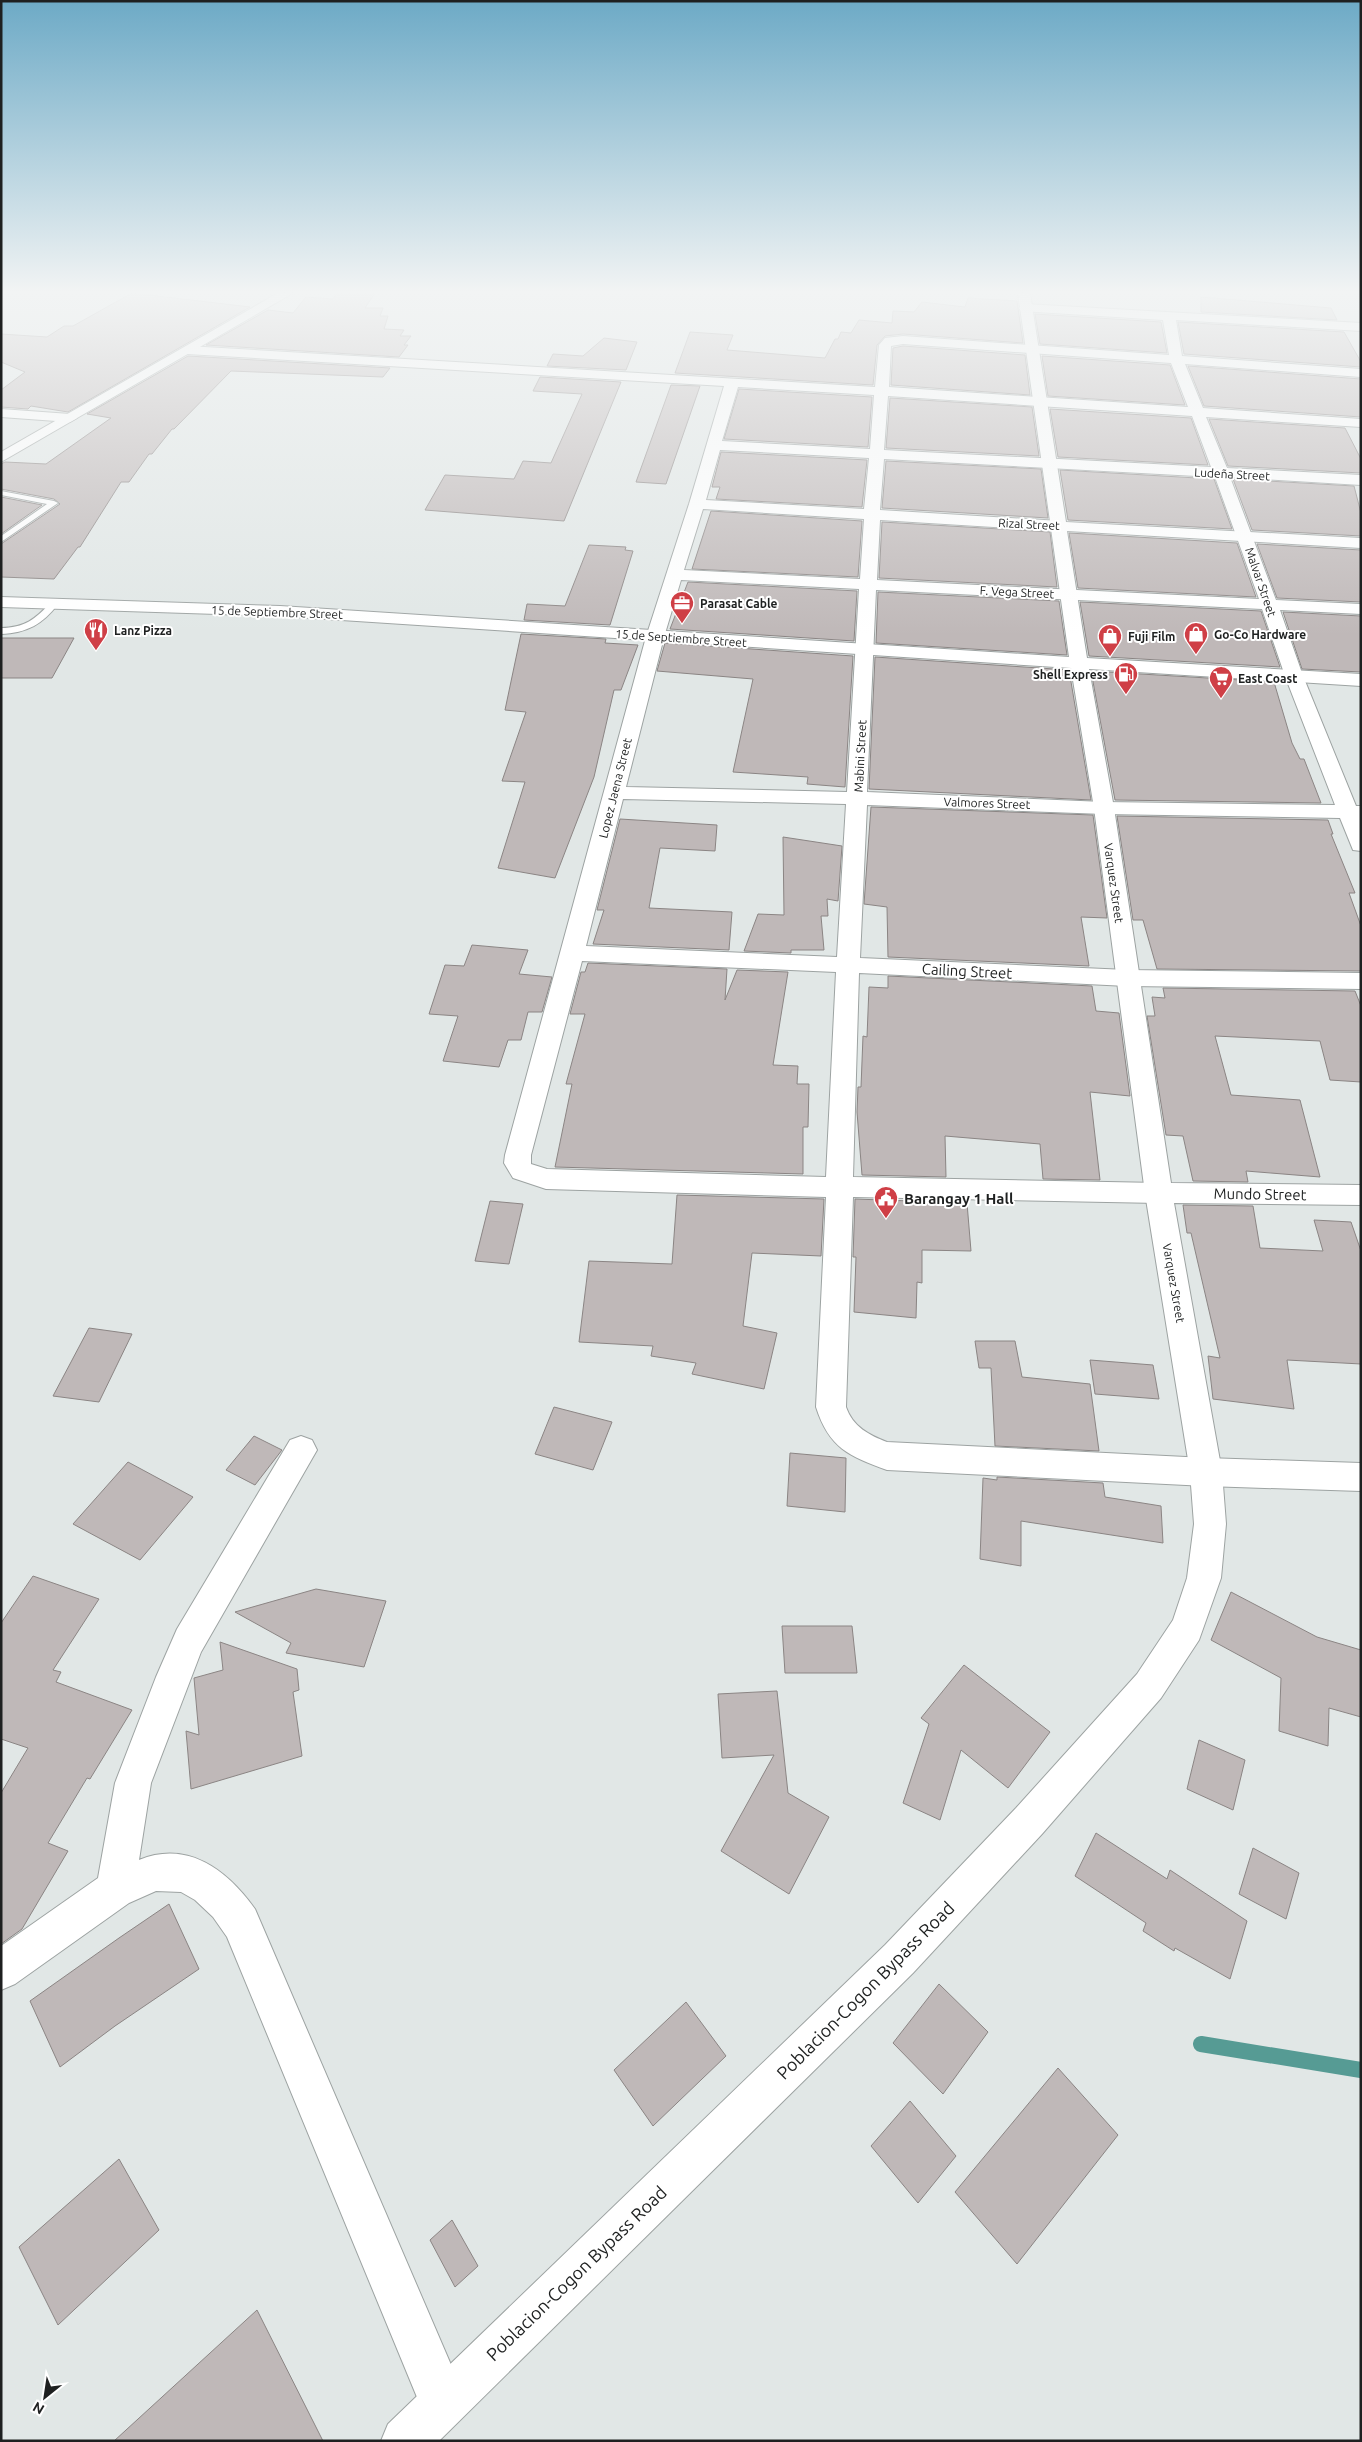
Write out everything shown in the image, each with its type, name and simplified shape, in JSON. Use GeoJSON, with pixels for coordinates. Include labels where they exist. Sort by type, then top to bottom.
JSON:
{"type":"FeatureCollection","features":[{"type":"Feature","properties":{"kind":"main road"},"geometry":{"type":"LineString","coordinates":[[1,458],[89,407]]}},
{"type":"Feature","properties":{"kind":"main road","name":"Lopez Jaena Street"},"geometry":{"type":"LineString","coordinates":[[725,407],[697,504],[655,637],[517,1163],[522,1171],[546,1179],[840,1187]]}},
{"type":"Feature","properties":{"kind":"main road","name":"Mabini Street"},"geometry":{"type":"LineString","coordinates":[[880,407],[872,514],[848,965],[832,1407],[836,1424],[849,1438],[867,1449],[887,1456],[1206,1472],[1361,1476]]}},
{"type":"Feature","properties":{"kind":"main road","name":"Varquez Street"},"geometry":{"type":"LineString","coordinates":[[1041,407],[1104,808],[1159,1193],[1206,1472]]}},
{"type":"Feature","properties":{"kind":"main road"},"geometry":{"type":"LineString","coordinates":[[1125,407],[1361,423]]}},
{"type":"Feature","properties":{"kind":"main road","name":"Malvar Street"},"geometry":{"type":"LineString","coordinates":[[1195,407],[1246,537],[1294,676],[1355,811],[1361,845]]}},
{"type":"Feature","properties":{"kind":"main road"},"geometry":{"type":"LineString","coordinates":[[1,413],[70,418]]}},
{"type":"Feature","properties":{"kind":"main road","name":"Ludeña Street"},"geometry":{"type":"LineString","coordinates":[[714,445],[1361,480]]}},
{"type":"Feature","properties":{"kind":"main road","name":"Rizal Street"},"geometry":{"type":"LineString","coordinates":[[697,504],[1361,543]]}},
{"type":"Feature","properties":{"kind":"main road","name":"F. Vega Street"},"geometry":{"type":"LineString","coordinates":[[674,575],[1361,609]]}},
{"type":"Feature","properties":{"kind":"main road","name":"15 de Septiembre Street"},"geometry":{"type":"LineString","coordinates":[[1,602],[290,611],[418,618],[655,637],[1361,680]]}},
{"type":"Feature","properties":{"kind":"main road","name":"Valmores Street"},"geometry":{"type":"LineString","coordinates":[[614,793],[858,798],[1104,808],[1355,811]]}},
{"type":"Feature","properties":{"kind":"main road","name":"Cailing Street"},"geometry":{"type":"LineString","coordinates":[[573,953],[1127,978],[1361,981]]}},
{"type":"Feature","properties":{"kind":"main road","name":"Mundo Street"},"geometry":{"type":"LineString","coordinates":[[840,1187],[1361,1195]]}},
{"type":"Feature","properties":{"kind":"main road"},"geometry":{"type":"LineString","coordinates":[[115,1889],[133,1783],[168,1689],[189,1641],[302,1450]]}},
{"type":"Feature","properties":{"kind":"main road","name":"Poblacion-Cogon Bypass Road"},"geometry":{"type":"LineString","coordinates":[[405,2441],[899,1960],[1029,1821],[1149,1686],[1187,1628],[1204,1578],[1210,1524],[1206,1472]]}},
{"type":"Feature","properties":{"kind":"main road"},"geometry":{"type":"LineString","coordinates":[[1,1970],[115,1889],[156,1872],[185,1873],[209,1886],[227,1903],[241,1923],[443,2402]]}},
{"type":"Feature","properties":{"kind":"lane"},"geometry":{"type":"LineString","coordinates":[[1,492],[54,503],[1,540]]}},
{"type":"Feature","properties":{"kind":"lane"},"geometry":{"type":"LineString","coordinates":[[1,631],[18,631],[36,624],[54,604]]}},
{"type":"Feature","properties":{"kind":"building"},"geometry":{"type":"Polygon","coordinates":[[[1,407],[30,407],[28,409],[1,407]]]}},
{"type":"Feature","properties":{"kind":"building"},"geometry":{"type":"Polygon","coordinates":[[[37,407],[77,407],[68,412],[37,407]]]}},
{"type":"Feature","properties":{"kind":"building"},"geometry":{"type":"Polygon","coordinates":[[[99,407],[196,407],[172,429],[152,454],[149,454],[129,482],[121,482],[80,547],[78,547],[54,579],[1,577],[1,544],[60,504],[54,499],[1,489],[1,464],[5,462],[46,464],[111,418],[87,414],[99,407]]]}},
{"type":"Feature","properties":{"kind":"building"},"geometry":{"type":"Polygon","coordinates":[[[576,407],[611,407],[564,521],[425,510],[445,475],[514,479],[523,461],[551,463],[576,407]]]}},
{"type":"Feature","properties":{"kind":"building"},"geometry":{"type":"Polygon","coordinates":[[[663,407],[693,407],[666,484],[636,482],[663,407]]]}},
{"type":"Feature","properties":{"kind":"building"},"geometry":{"type":"Polygon","coordinates":[[[734,407],[871,407],[868,447],[724,439],[734,407]]]}},
{"type":"Feature","properties":{"kind":"building"},"geometry":{"type":"Polygon","coordinates":[[[889,407],[1031,407],[1039,456],[886,448],[889,407]]]}},
{"type":"Feature","properties":{"kind":"building"},"geometry":{"type":"Polygon","coordinates":[[[1218,407],[1361,407],[1361,417],[1218,407]]]}},
{"type":"Feature","properties":{"kind":"building"},"geometry":{"type":"Polygon","coordinates":[[[1050,409],[1191,418],[1208,465],[1058,457],[1050,409]]]}},
{"type":"Feature","properties":{"kind":"building"},"geometry":{"type":"Polygon","coordinates":[[[1209,419],[1345,428],[1361,459],[1361,473],[1228,466],[1209,419]]]}},
{"type":"Feature","properties":{"kind":"building"},"geometry":{"type":"Polygon","coordinates":[[[721,452],[867,460],[862,507],[716,499],[720,487],[712,487],[721,452]]]}},
{"type":"Feature","properties":{"kind":"building"},"geometry":{"type":"Polygon","coordinates":[[[886,461],[1041,469],[1048,518],[882,508],[886,461]]]}},
{"type":"Feature","properties":{"kind":"building"},"geometry":{"type":"Polygon","coordinates":[[[1060,470],[1214,479],[1232,529],[1068,520],[1060,470]]]}},
{"type":"Feature","properties":{"kind":"building"},"geometry":{"type":"Polygon","coordinates":[[[1233,479],[1354,486],[1361,513],[1361,536],[1252,530],[1233,479]]]}},
{"type":"Feature","properties":{"kind":"building"},"geometry":{"type":"Polygon","coordinates":[[[1,497],[42,505],[1,534],[1,497]]]}},
{"type":"Feature","properties":{"kind":"building"},"geometry":{"type":"Polygon","coordinates":[[[711,511],[862,521],[858,577],[692,569],[711,511]]]}},
{"type":"Feature","properties":{"kind":"building"},"geometry":{"type":"Polygon","coordinates":[[[882,522],[1050,532],[1057,587],[879,578],[882,522]]]}},
{"type":"Feature","properties":{"kind":"building"},"geometry":{"type":"Polygon","coordinates":[[[1069,533],[1237,543],[1256,597],[1078,588],[1069,533]]]}},
{"type":"Feature","properties":{"kind":"building"},"geometry":{"type":"Polygon","coordinates":[[[1257,544],[1361,550],[1361,602],[1277,598],[1257,544]]]}},
{"type":"Feature","properties":{"kind":"building"},"geometry":{"type":"Polygon","coordinates":[[[589,545],[626,547],[625,550],[633,551],[610,625],[524,620],[527,604],[565,606],[589,545]]]}},
{"type":"Feature","properties":{"kind":"building"},"geometry":{"type":"Polygon","coordinates":[[[688,582],[857,591],[854,641],[670,629],[688,582]]]}},
{"type":"Feature","properties":{"kind":"building"},"geometry":{"type":"Polygon","coordinates":[[[878,592],[1059,601],[1067,655],[876,643],[878,592]]]}},
{"type":"Feature","properties":{"kind":"building"},"geometry":{"type":"Polygon","coordinates":[[[1080,602],[1261,611],[1280,667],[1089,656],[1080,602]]]}},
{"type":"Feature","properties":{"kind":"building"},"geometry":{"type":"Polygon","coordinates":[[[1283,612],[1361,616],[1361,672],[1302,669],[1283,612]]]}},
{"type":"Feature","properties":{"kind":"building"},"geometry":{"type":"Polygon","coordinates":[[[521,634],[606,639],[605,643],[638,645],[621,690],[614,690],[594,777],[555,878],[498,868],[525,782],[502,781],[526,712],[505,710],[521,634]]]}},
{"type":"Feature","properties":{"kind":"building"},"geometry":{"type":"Polygon","coordinates":[[[1,638],[74,638],[52,678],[1,678],[1,638]]]}},
{"type":"Feature","properties":{"kind":"building"},"geometry":{"type":"Polygon","coordinates":[[[665,643],[853,656],[845,787],[807,784],[808,777],[733,772],[753,679],[657,671],[665,643]]]}},
{"type":"Feature","properties":{"kind":"building"},"geometry":{"type":"Polygon","coordinates":[[[875,657],[1069,670],[1091,800],[869,789],[875,657]]]}},
{"type":"Feature","properties":{"kind":"building"},"geometry":{"type":"Polygon","coordinates":[[[1091,671],[1274,682],[1292,743],[1300,759],[1304,759],[1321,803],[1115,800],[1091,671]]]}},
{"type":"Feature","properties":{"kind":"building"},"geometry":{"type":"Polygon","coordinates":[[[871,807],[1093,815],[1107,918],[1081,917],[1089,966],[888,957],[887,907],[864,904],[871,807]]]}},
{"type":"Feature","properties":{"kind":"building"},"geometry":{"type":"Polygon","coordinates":[[[1117,816],[1328,820],[1333,834],[1331,834],[1355,893],[1349,893],[1361,926],[1361,971],[1157,969],[1143,920],[1133,920],[1117,816]]]}},
{"type":"Feature","properties":{"kind":"building"},"geometry":{"type":"Polygon","coordinates":[[[620,819],[717,825],[715,851],[660,848],[649,908],[732,912],[729,950],[593,944],[604,910],[597,910],[620,819]]]}},
{"type":"Feature","properties":{"kind":"building"},"geometry":{"type":"Polygon","coordinates":[[[783,837],[842,846],[838,901],[827,899],[828,916],[821,916],[824,950],[791,950],[791,953],[744,951],[758,914],[784,915],[783,837]]]}},
{"type":"Feature","properties":{"kind":"building"},"geometry":{"type":"Polygon","coordinates":[[[472,945],[528,950],[519,974],[552,977],[542,1012],[528,1012],[521,1040],[508,1040],[499,1067],[443,1061],[458,1016],[429,1014],[445,965],[464,966],[472,945]]]}},
{"type":"Feature","properties":{"kind":"building"},"geometry":{"type":"Polygon","coordinates":[[[588,963],[727,969],[725,1000],[737,970],[788,972],[773,1065],[798,1066],[797,1084],[809,1084],[808,1127],[803,1127],[803,1174],[555,1167],[572,1084],[566,1084],[585,1014],[570,1014],[581,972],[585,972],[588,963]]]}},
{"type":"Feature","properties":{"kind":"building"},"geometry":{"type":"Polygon","coordinates":[[[888,976],[1092,986],[1096,1011],[1119,1013],[1130,1096],[1090,1092],[1100,1180],[1043,1179],[1040,1144],[945,1136],[946,1177],[862,1175],[857,1112],[858,1087],[861,1087],[863,1036],[867,1037],[869,987],[888,988],[888,976]]]}},
{"type":"Feature","properties":{"kind":"building"},"geometry":{"type":"Polygon","coordinates":[[[1163,988],[1355,991],[1361,1006],[1361,1082],[1330,1080],[1320,1041],[1215,1036],[1231,1095],[1300,1100],[1320,1177],[1246,1171],[1248,1182],[1193,1181],[1183,1136],[1166,1135],[1147,1016],[1155,1016],[1152,997],[1165,998],[1163,988]]]}},
{"type":"Feature","properties":{"kind":"building"},"geometry":{"type":"Polygon","coordinates":[[[677,1195],[824,1199],[821,1256],[752,1253],[743,1326],[777,1333],[764,1389],[692,1374],[696,1363],[651,1356],[653,1346],[579,1342],[589,1261],[672,1264],[677,1195]]]}},
{"type":"Feature","properties":{"kind":"building"},"geometry":{"type":"Polygon","coordinates":[[[855,1199],[967,1203],[971,1251],[922,1250],[922,1283],[917,1282],[916,1318],[854,1312],[856,1257],[853,1257],[855,1199]]]}},
{"type":"Feature","properties":{"kind":"building"},"geometry":{"type":"Polygon","coordinates":[[[490,1201],[523,1204],[509,1264],[475,1261],[490,1201]]]}},
{"type":"Feature","properties":{"kind":"building"},"geometry":{"type":"Polygon","coordinates":[[[1183,1205],[1253,1206],[1260,1248],[1323,1251],[1314,1220],[1351,1222],[1361,1251],[1361,1364],[1287,1360],[1294,1409],[1213,1399],[1208,1356],[1220,1358],[1191,1233],[1187,1233],[1183,1205]]]}},
{"type":"Feature","properties":{"kind":"building"},"geometry":{"type":"Polygon","coordinates":[[[89,1328],[132,1334],[99,1402],[53,1396],[89,1328]]]}},
{"type":"Feature","properties":{"kind":"building"},"geometry":{"type":"Polygon","coordinates":[[[975,1341],[1015,1341],[1022,1377],[1090,1384],[1099,1451],[995,1446],[991,1368],[979,1368],[975,1341]]]}},
{"type":"Feature","properties":{"kind":"building"},"geometry":{"type":"Polygon","coordinates":[[[1090,1360],[1153,1365],[1159,1399],[1095,1394],[1090,1360]]]}},
{"type":"Feature","properties":{"kind":"building"},"geometry":{"type":"Polygon","coordinates":[[[554,1407],[612,1422],[593,1470],[535,1454],[554,1407]]]}},
{"type":"Feature","properties":{"kind":"building"},"geometry":{"type":"Polygon","coordinates":[[[254,1436],[282,1450],[255,1485],[226,1470],[254,1436]]]}},
{"type":"Feature","properties":{"kind":"building"},"geometry":{"type":"Polygon","coordinates":[[[790,1453],[846,1458],[845,1512],[787,1506],[790,1453]]]}},
{"type":"Feature","properties":{"kind":"building"},"geometry":{"type":"Polygon","coordinates":[[[128,1462],[193,1497],[140,1560],[73,1524],[128,1462]]]}},
{"type":"Feature","properties":{"kind":"building"},"geometry":{"type":"Polygon","coordinates":[[[997,1477],[1103,1483],[1105,1497],[1161,1506],[1163,1543],[1021,1521],[1021,1566],[980,1559],[983,1478],[997,1480],[997,1477]]]}},
{"type":"Feature","properties":{"kind":"building"},"geometry":{"type":"Polygon","coordinates":[[[33,1576],[99,1599],[53,1670],[61,1672],[56,1682],[132,1710],[90,1779],[87,1778],[48,1843],[68,1851],[22,1929],[1,1944],[1,1793],[28,1748],[1,1739],[1,1623],[33,1576]]]}},
{"type":"Feature","properties":{"kind":"building"},"geometry":{"type":"Polygon","coordinates":[[[316,1589],[386,1601],[364,1667],[286,1653],[291,1643],[235,1612],[316,1589]]]}},
{"type":"Feature","properties":{"kind":"building"},"geometry":{"type":"Polygon","coordinates":[[[1231,1592],[1317,1637],[1361,1650],[1361,1717],[1329,1708],[1328,1746],[1279,1731],[1281,1678],[1211,1640],[1231,1592]]]}},
{"type":"Feature","properties":{"kind":"building"},"geometry":{"type":"Polygon","coordinates":[[[782,1626],[852,1626],[857,1673],[785,1673],[782,1626]]]}},
{"type":"Feature","properties":{"kind":"building"},"geometry":{"type":"Polygon","coordinates":[[[220,1642],[297,1669],[299,1690],[293,1692],[302,1756],[191,1789],[186,1731],[199,1735],[194,1678],[223,1670],[220,1642]]]}},
{"type":"Feature","properties":{"kind":"building"},"geometry":{"type":"Polygon","coordinates":[[[964,1665],[1050,1732],[1008,1788],[961,1750],[940,1820],[903,1803],[929,1724],[921,1718],[964,1665]]]}},
{"type":"Feature","properties":{"kind":"building"},"geometry":{"type":"Polygon","coordinates":[[[777,1691],[788,1793],[829,1817],[789,1894],[721,1851],[774,1755],[722,1758],[718,1694],[777,1691]]]}},
{"type":"Feature","properties":{"kind":"building"},"geometry":{"type":"Polygon","coordinates":[[[1199,1740],[1245,1760],[1233,1810],[1187,1789],[1199,1740]]]}},
{"type":"Feature","properties":{"kind":"building"},"geometry":{"type":"Polygon","coordinates":[[[1096,1833],[1167,1879],[1170,1870],[1247,1921],[1230,1979],[1175,1948],[1174,1951],[1143,1931],[1146,1923],[1075,1876],[1096,1833]]]}},
{"type":"Feature","properties":{"kind":"building"},"geometry":{"type":"Polygon","coordinates":[[[1253,1848],[1299,1873],[1286,1919],[1239,1894],[1253,1848]]]}},
{"type":"Feature","properties":{"kind":"building"},"geometry":{"type":"Polygon","coordinates":[[[169,1904],[199,1969],[115,2026],[60,2067],[30,2001],[169,1904]]]}},
{"type":"Feature","properties":{"kind":"building"},"geometry":{"type":"Polygon","coordinates":[[[939,1984],[988,2032],[943,2094],[893,2043],[939,1984]]]}},
{"type":"Feature","properties":{"kind":"building"},"geometry":{"type":"Polygon","coordinates":[[[686,2002],[726,2056],[653,2126],[614,2070],[686,2002]]]}},
{"type":"Feature","properties":{"kind":"building"},"geometry":{"type":"Polygon","coordinates":[[[1058,2068],[1118,2135],[1017,2264],[955,2192],[1058,2068]]]}},
{"type":"Feature","properties":{"kind":"building"},"geometry":{"type":"Polygon","coordinates":[[[910,2101],[956,2156],[918,2203],[871,2146],[910,2101]]]}},
{"type":"Feature","properties":{"kind":"building"},"geometry":{"type":"Polygon","coordinates":[[[119,2159],[159,2230],[58,2325],[19,2247],[119,2159]]]}},
{"type":"Feature","properties":{"kind":"building"},"geometry":{"type":"Polygon","coordinates":[[[452,2220],[478,2266],[455,2287],[430,2240],[452,2220]]]}},
{"type":"Feature","properties":{"kind":"building"},"geometry":{"type":"Polygon","coordinates":[[[257,2310],[323,2441],[114,2441],[257,2310]]]}},
{"type":"Feature","properties":{"kind":"waterway"},"geometry":{"type":"LineString","coordinates":[[1201,2044],[1361,2070]]}},
{"type":"Feature","properties":{"kind":"place","name":"Parasat Cable"},"geometry":{"type":"Point","coordinates":[682,624]}},
{"type":"Feature","properties":{"kind":"place","name":"Lanz Pizza"},"geometry":{"type":"Point","coordinates":[96,651]}},
{"type":"Feature","properties":{"kind":"place","name":"Go-Co Hardware"},"geometry":{"type":"Point","coordinates":[1196,655]}},
{"type":"Feature","properties":{"kind":"place","name":"Fuji Film"},"geometry":{"type":"Point","coordinates":[1110,657]}},
{"type":"Feature","properties":{"kind":"place","name":"Shell Express"},"geometry":{"type":"Point","coordinates":[1126,695]}},
{"type":"Feature","properties":{"kind":"place","name":"East Coast"},"geometry":{"type":"Point","coordinates":[1221,699]}},
{"type":"Feature","properties":{"kind":"place","name":"Barangay 1 Hall"},"geometry":{"type":"Point","coordinates":[886,1219]}}]}
